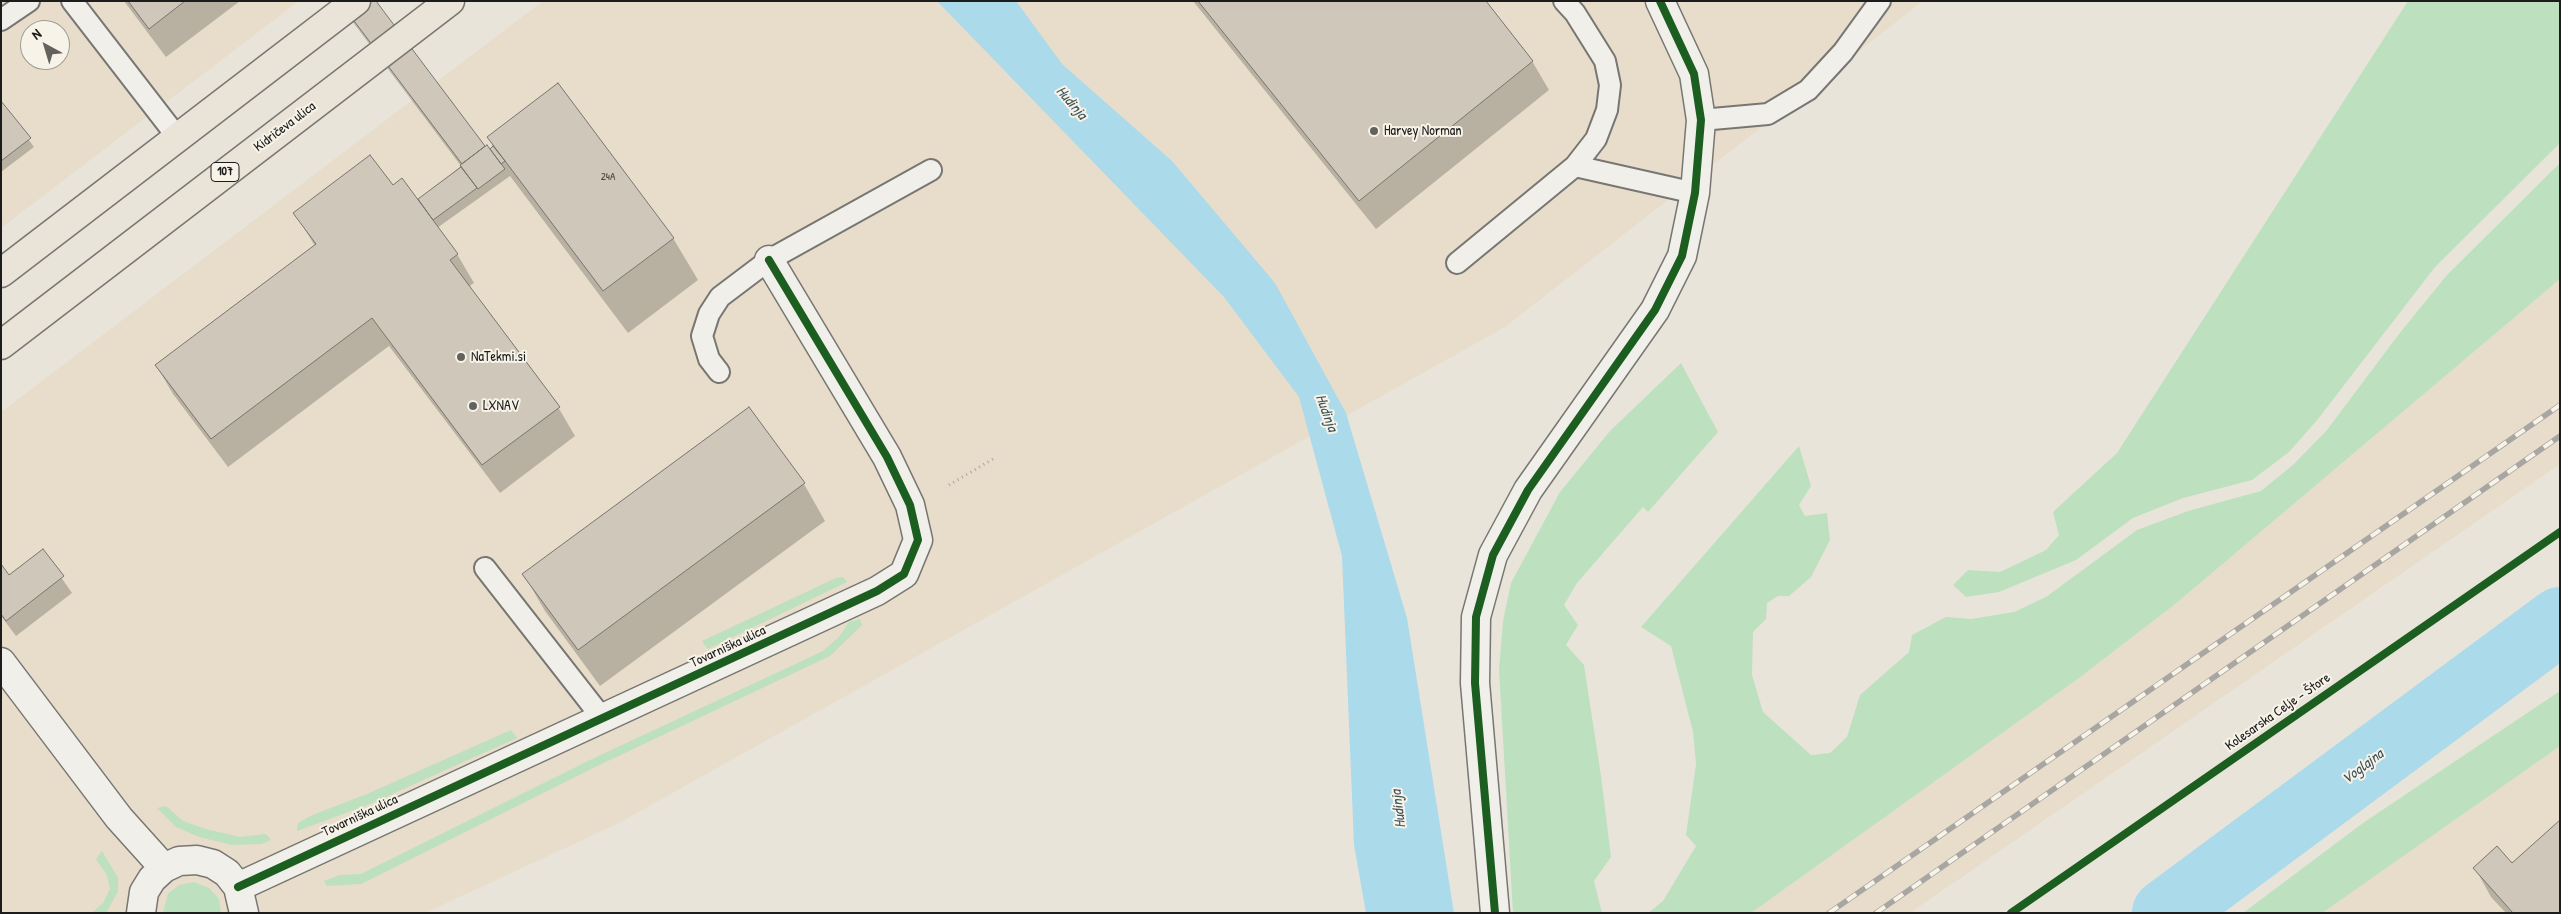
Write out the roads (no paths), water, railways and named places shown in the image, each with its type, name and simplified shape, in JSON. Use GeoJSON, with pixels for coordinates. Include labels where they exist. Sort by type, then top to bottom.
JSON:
{"type":"FeatureCollection","features":[{"type":"Feature","properties":{"kind":"main road"},"geometry":{"type":"LineString","coordinates":[[1,273],[356,1]]}},
{"type":"Feature","properties":{"kind":"main road","name":"Kidričeva ulica"},"geometry":{"type":"LineString","coordinates":[[1,345],[450,1]]}},
{"type":"Feature","properties":{"kind":"street"},"geometry":{"type":"LineString","coordinates":[[1495,913],[1475,683],[1476,617],[1493,555],[1528,490],[1655,310],[1682,256],[1696,193],[1701,120],[1694,74],[1660,1]]}},
{"type":"Feature","properties":{"kind":"street","name":"Tovarniška ulica"},"geometry":{"type":"LineString","coordinates":[[238,887],[877,591],[904,574],[918,540],[910,505],[887,457],[769,260]]}},
{"type":"Feature","properties":{"kind":"street"},"geometry":{"type":"LineString","coordinates":[[1,662],[119,818],[164,868]]}},
{"type":"Feature","properties":{"kind":"street"},"geometry":{"type":"LineString","coordinates":[[141,913],[144,892],[152,879],[164,868],[179,862],[197,860],[213,864],[227,873],[238,887],[244,913]]}},
{"type":"Feature","properties":{"kind":"lane"},"geometry":{"type":"LineString","coordinates":[[1,20],[29,1]]}},
{"type":"Feature","properties":{"kind":"lane"},"geometry":{"type":"LineString","coordinates":[[72,1],[178,138]]}},
{"type":"Feature","properties":{"kind":"lane"},"geometry":{"type":"LineString","coordinates":[[1457,263],[1575,166],[1596,139],[1607,110],[1610,84],[1605,61],[1575,13],[1564,1]]}},
{"type":"Feature","properties":{"kind":"lane"},"geometry":{"type":"LineString","coordinates":[[1701,120],[1768,114],[1808,90],[1843,52],[1880,1]]}},
{"type":"Feature","properties":{"kind":"lane"},"geometry":{"type":"LineString","coordinates":[[1575,166],[1696,193]]}},
{"type":"Feature","properties":{"kind":"lane"},"geometry":{"type":"LineString","coordinates":[[719,372],[709,359],[702,336],[709,314],[720,298],[769,260],[931,170]]}},
{"type":"Feature","properties":{"kind":"lane"},"geometry":{"type":"LineString","coordinates":[[485,568],[603,719]]}},
{"type":"Feature","properties":{"kind":"water","name":"Hudinja"},"geometry":{"type":"Polygon","coordinates":[[[937,1],[1016,1],[1062,64],[1172,161],[1275,283],[1346,413],[1407,618],[1454,913],[1366,913],[1354,845],[1342,556],[1299,397],[1224,297],[937,1]]]}},
{"type":"Feature","properties":{"kind":"waterway","name":"Voglajna"},"geometry":{"type":"LineString","coordinates":[[2166,913],[2560,621]]}},
{"type":"Feature","properties":{"kind":"railway"},"geometry":{"type":"LineString","coordinates":[[1829,913],[2560,405]]}},
{"type":"Feature","properties":{"kind":"railway"},"geometry":{"type":"LineString","coordinates":[[1876,913],[2560,436]]}},
{"type":"Feature","properties":{"kind":"place","name":"Harvey Norman"},"geometry":{"type":"Point","coordinates":[1374,131]}},
{"type":"Feature","properties":{"kind":"place","name":"NaTekmi.si"},"geometry":{"type":"Point","coordinates":[461,357]}},
{"type":"Feature","properties":{"kind":"place","name":"LXNAV"},"geometry":{"type":"Point","coordinates":[473,406]}}]}
